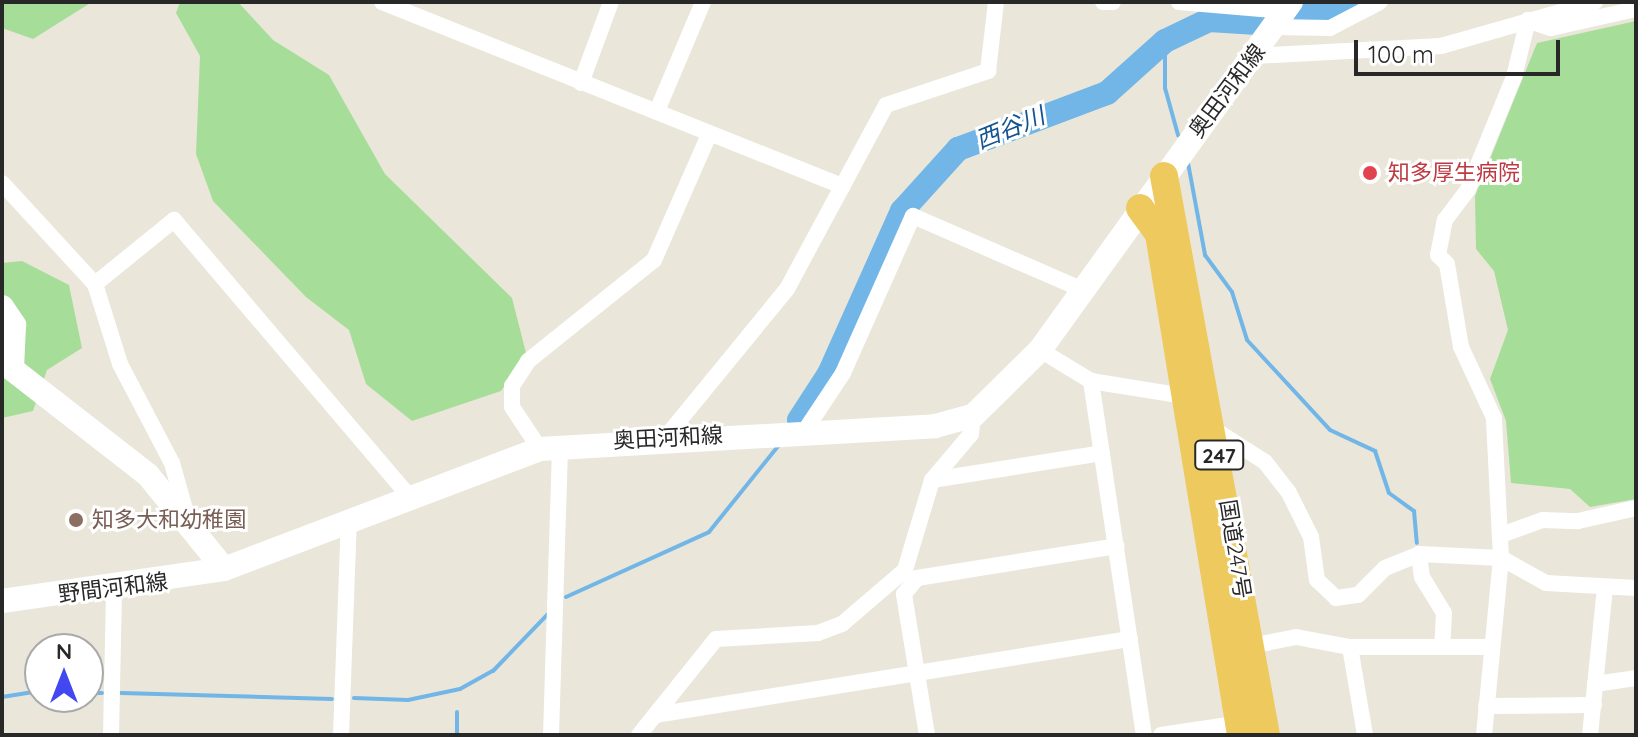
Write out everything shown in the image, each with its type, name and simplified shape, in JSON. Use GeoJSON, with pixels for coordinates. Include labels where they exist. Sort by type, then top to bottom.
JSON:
{"type":"FeatureCollection","features":[{"type":"Feature","properties":{"kind":"highway","name":"国道247号"},"geometry":{"type":"LineString","coordinates":[[1164,176],[1215,430],[1266,735]]}},
{"type":"Feature","properties":{"kind":"highway","name":"国道247号"},"geometry":{"type":"LineString","coordinates":[[1140,208],[1159,234],[1240,729]]}},
{"type":"Feature","properties":{"kind":"main road","name":"奥田河和線"},"geometry":{"type":"LineString","coordinates":[[224,569],[409,496],[550,447],[665,438],[896,431],[973,416],[1040,350],[1274,27]]}},
{"type":"Feature","properties":{"kind":"main road"},"geometry":{"type":"LineString","coordinates":[[2,307],[14,325],[12,369],[148,475],[193,537],[224,569]]}},
{"type":"Feature","properties":{"kind":"main road","name":"野間河和線"},"geometry":{"type":"LineString","coordinates":[[2,601],[114,588],[224,569]]}},
{"type":"Feature","properties":{"kind":"street"},"geometry":{"type":"LineString","coordinates":[[382,2],[843,186]]}},
{"type":"Feature","properties":{"kind":"street"},"geometry":{"type":"LineString","coordinates":[[581,83],[611,2]]}},
{"type":"Feature","properties":{"kind":"street"},"geometry":{"type":"LineString","coordinates":[[657,111],[703,2]]}},
{"type":"Feature","properties":{"kind":"street"},"geometry":{"type":"LineString","coordinates":[[665,438],[787,289],[886,105],[988,71],[996,2]]}},
{"type":"Feature","properties":{"kind":"street"},"geometry":{"type":"LineString","coordinates":[[1103,2],[1113,2]]}},
{"type":"Feature","properties":{"kind":"street"},"geometry":{"type":"LineString","coordinates":[[1179,2],[1274,27],[1441,46],[1595,2]]}},
{"type":"Feature","properties":{"kind":"street"},"geometry":{"type":"LineString","coordinates":[[1274,27],[1330,28],[1380,2]]}},
{"type":"Feature","properties":{"kind":"street"},"geometry":{"type":"LineString","coordinates":[[1528,20],[1551,28],[1636,9]]}},
{"type":"Feature","properties":{"kind":"street"},"geometry":{"type":"LineString","coordinates":[[1484,735],[1501,558],[1494,418],[1461,347],[1447,264],[1438,255],[1445,220],[1468,189],[1514,77],[1528,20]]}},
{"type":"Feature","properties":{"kind":"street"},"geometry":{"type":"LineString","coordinates":[[551,735],[550,447],[512,407],[512,386],[528,361],[654,260],[709,135]]}},
{"type":"Feature","properties":{"kind":"street"},"geometry":{"type":"LineString","coordinates":[[2,183],[95,284],[120,364],[172,463],[193,537]]}},
{"type":"Feature","properties":{"kind":"street"},"geometry":{"type":"LineString","coordinates":[[804,432],[843,373],[913,216],[1083,290]]}},
{"type":"Feature","properties":{"kind":"street"},"geometry":{"type":"LineString","coordinates":[[95,284],[174,220],[409,496]]}},
{"type":"Feature","properties":{"kind":"street"},"geometry":{"type":"LineString","coordinates":[[1040,350],[1091,381],[1185,396]]}},
{"type":"Feature","properties":{"kind":"street"},"geometry":{"type":"LineString","coordinates":[[1091,381],[1144,735]]}},
{"type":"Feature","properties":{"kind":"street"},"geometry":{"type":"LineString","coordinates":[[639,735],[716,639],[818,633],[853,615],[915,555],[932,480],[971,434],[973,416]]}},
{"type":"Feature","properties":{"kind":"street"},"geometry":{"type":"LineString","coordinates":[[1215,430],[1265,462],[1288,491],[1311,537],[1317,580],[1336,598],[1358,595],[1385,568],[1419,554],[1501,558],[1546,583],[1636,588]]}},
{"type":"Feature","properties":{"kind":"street"},"geometry":{"type":"LineString","coordinates":[[932,480],[1102,453]]}},
{"type":"Feature","properties":{"kind":"street"},"geometry":{"type":"LineString","coordinates":[[1501,535],[1543,520],[1578,521],[1636,508]]}},
{"type":"Feature","properties":{"kind":"street"},"geometry":{"type":"LineString","coordinates":[[341,735],[349,521]]}},
{"type":"Feature","properties":{"kind":"street"},"geometry":{"type":"LineString","coordinates":[[927,735],[904,594],[917,578],[1116,546]]}},
{"type":"Feature","properties":{"kind":"street"},"geometry":{"type":"LineString","coordinates":[[1419,554],[1422,577],[1444,613],[1442,647]]}},
{"type":"Feature","properties":{"kind":"street"},"geometry":{"type":"LineString","coordinates":[[1590,735],[1605,587]]}},
{"type":"Feature","properties":{"kind":"street"},"geometry":{"type":"LineString","coordinates":[[111,735],[114,588]]}},
{"type":"Feature","properties":{"kind":"street"},"geometry":{"type":"LineString","coordinates":[[1251,646],[1296,637],[1350,647],[1492,647]]}},
{"type":"Feature","properties":{"kind":"street"},"geometry":{"type":"LineString","coordinates":[[655,715],[1130,639]]}},
{"type":"Feature","properties":{"kind":"street"},"geometry":{"type":"LineString","coordinates":[[1350,647],[1365,735]]}},
{"type":"Feature","properties":{"kind":"street"},"geometry":{"type":"LineString","coordinates":[[1595,684],[1636,678]]}},
{"type":"Feature","properties":{"kind":"street"},"geometry":{"type":"LineString","coordinates":[[1486,706],[1594,705]]}},
{"type":"Feature","properties":{"kind":"street"},"geometry":{"type":"LineString","coordinates":[[1161,735],[1240,729]]}},
{"type":"Feature","properties":{"kind":"green space"},"geometry":{"type":"Polygon","coordinates":[[[2,2],[92,2],[33,39],[2,28],[2,2]]]}},
{"type":"Feature","properties":{"kind":"green space"},"geometry":{"type":"Polygon","coordinates":[[[180,2],[238,2],[273,40],[329,75],[385,174],[512,298],[526,353],[501,391],[412,421],[366,384],[349,330],[306,297],[213,201],[196,154],[200,56],[176,13],[180,2]]]}},
{"type":"Feature","properties":{"kind":"green space"},"geometry":{"type":"Polygon","coordinates":[[[1636,21],[1636,499],[1590,507],[1570,489],[1511,483],[1506,421],[1490,379],[1508,330],[1494,271],[1476,249],[1475,196],[1537,43],[1636,21]]]}},
{"type":"Feature","properties":{"kind":"green space"},"geometry":{"type":"Polygon","coordinates":[[[22,261],[69,285],[82,348],[47,370],[33,411],[2,418],[2,263],[22,261]]]}},
{"type":"Feature","properties":{"kind":"waterway","name":"西谷川"},"geometry":{"type":"LineString","coordinates":[[1296,19],[1346,2]]}},
{"type":"Feature","properties":{"kind":"waterway","name":"西谷川"},"geometry":{"type":"LineString","coordinates":[[799,420],[829,374],[902,211],[958,149],[1107,93],[1165,41],[1209,20],[1257,23]]}},
{"type":"Feature","properties":{"kind":"waterway"},"geometry":{"type":"LineString","coordinates":[[1165,41],[1165,88],[1178,135]]}},
{"type":"Feature","properties":{"kind":"waterway"},"geometry":{"type":"LineString","coordinates":[[1188,163],[1205,255],[1232,292],[1247,340],[1330,430],[1375,451],[1389,493],[1414,511],[1417,543]]}},
{"type":"Feature","properties":{"kind":"waterway"},"geometry":{"type":"LineString","coordinates":[[566,597],[709,532],[779,445]]}},
{"type":"Feature","properties":{"kind":"waterway"},"geometry":{"type":"LineString","coordinates":[[354,698],[408,700],[460,689],[493,671],[549,613]]}},
{"type":"Feature","properties":{"kind":"waterway"},"geometry":{"type":"LineString","coordinates":[[121,693],[332,699]]}},
{"type":"Feature","properties":{"kind":"waterway"},"geometry":{"type":"LineString","coordinates":[[2,697],[24,694]]}},
{"type":"Feature","properties":{"kind":"waterway"},"geometry":{"type":"LineString","coordinates":[[457,712],[457,735]]}},
{"type":"Feature","properties":{"kind":"place","name":"知多厚生病院"},"geometry":{"type":"Point","coordinates":[1370,173]}},
{"type":"Feature","properties":{"kind":"place","name":"知多大和幼稚園"},"geometry":{"type":"Point","coordinates":[76,520]}}]}
